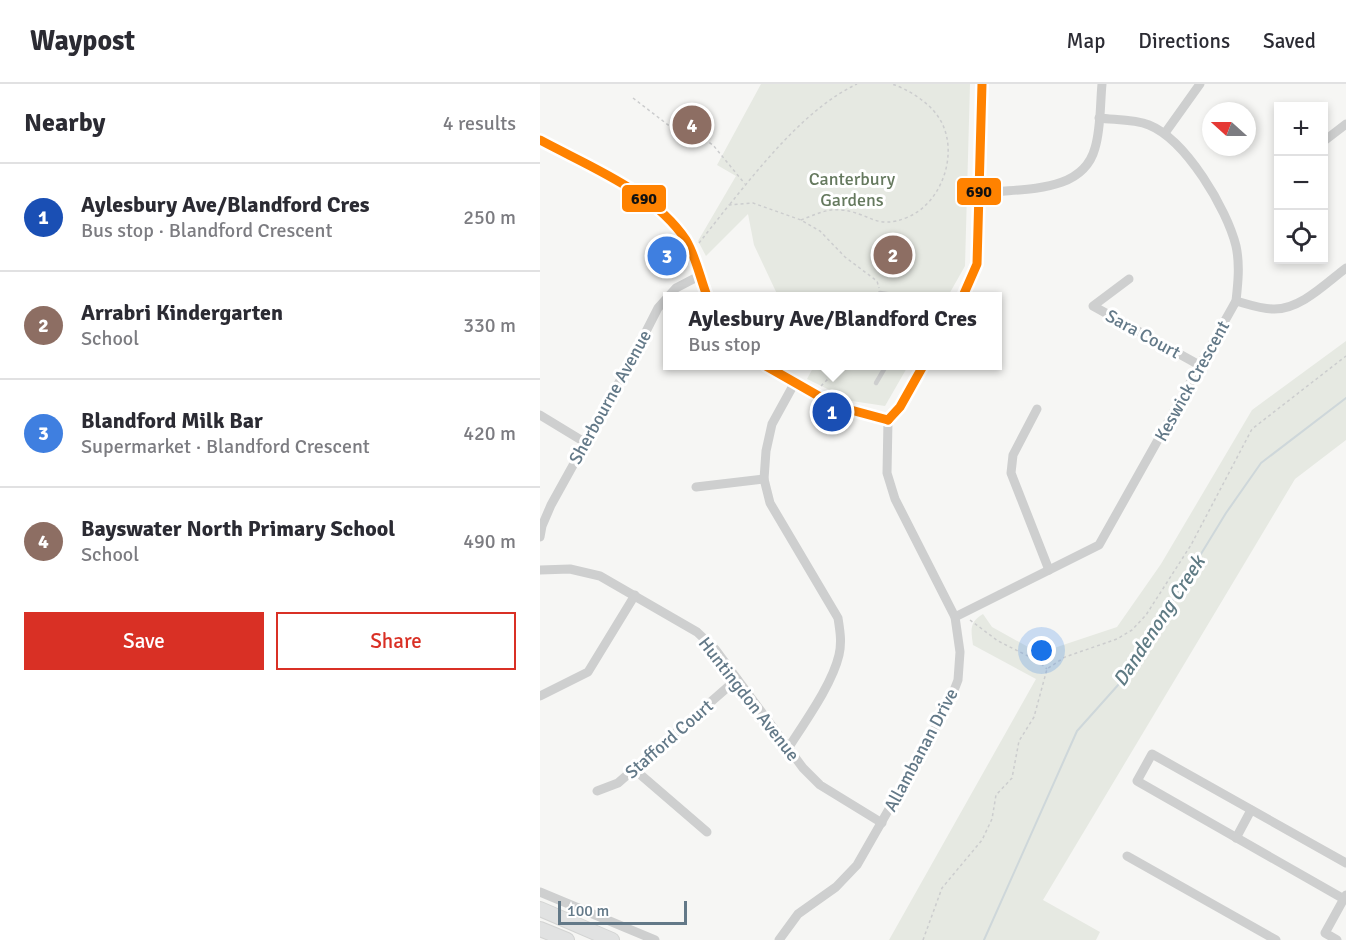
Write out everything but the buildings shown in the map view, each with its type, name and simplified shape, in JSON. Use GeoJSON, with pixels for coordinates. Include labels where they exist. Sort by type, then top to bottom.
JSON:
{"type":"FeatureCollection","features":[{"type":"Feature","properties":{"kind":"main road"},"geometry":{"type":"LineString","coordinates":[[540,909],[612,940]]}},
{"type":"Feature","properties":{"kind":"main road"},"geometry":{"type":"LineString","coordinates":[[540,929],[567,940]]}},
{"type":"Feature","properties":{"kind":"street"},"geometry":{"type":"LineString","coordinates":[[965,292],[977,264],[982,84]]}},
{"type":"Feature","properties":{"kind":"street"},"geometry":{"type":"LineString","coordinates":[[979,195],[1073,180],[1088,165],[1095,148],[1102,84]]}},
{"type":"Feature","properties":{"kind":"street"},"geometry":{"type":"LineString","coordinates":[[1165,133],[1200,84]]}},
{"type":"Feature","properties":{"kind":"street","name":"Keswick Crescent"},"geometry":{"type":"LineString","coordinates":[[955,616],[1099,545],[1236,301],[1238,264],[1236,247],[1224,211],[1185,154],[1165,133],[1142,122],[1099,118]]}},
{"type":"Feature","properties":{"kind":"street"},"geometry":{"type":"LineString","coordinates":[[1328,137],[1346,124]]}},
{"type":"Feature","properties":{"kind":"street"},"geometry":{"type":"LineString","coordinates":[[540,140],[649,201],[668,217],[692,250],[706,292]]}},
{"type":"Feature","properties":{"kind":"street"},"geometry":{"type":"LineString","coordinates":[[1236,301],[1272,309],[1285,308],[1310,295],[1346,268]]}},
{"type":"Feature","properties":{"kind":"street","name":"Sherbourne Avenue"},"geometry":{"type":"LineString","coordinates":[[672,292],[701,275]]}},
{"type":"Feature","properties":{"kind":"street","name":"Sara Court"},"geometry":{"type":"LineString","coordinates":[[1129,279],[1093,306],[1201,366]]}},
{"type":"Feature","properties":{"kind":"street","name":"Sherbourne Avenue"},"geometry":{"type":"LineString","coordinates":[[540,537],[551,505],[663,302]]}},
{"type":"Feature","properties":{"kind":"street"},"geometry":{"type":"LineString","coordinates":[[772,370],[836,406],[888,420],[900,407],[921,370]]}},
{"type":"Feature","properties":{"kind":"street"},"geometry":{"type":"LineString","coordinates":[[787,750],[827,682],[838,657],[841,639],[838,618],[770,503],[764,479],[766,451],[772,424],[794,384]]}},
{"type":"Feature","properties":{"kind":"street"},"geometry":{"type":"LineString","coordinates":[[1036,409],[1013,455],[1011,472],[1049,570]]}},
{"type":"Feature","properties":{"kind":"street"},"geometry":{"type":"LineString","coordinates":[[540,415],[586,443]]}},
{"type":"Feature","properties":{"kind":"street","name":"Allambanan Drive"},"geometry":{"type":"LineString","coordinates":[[779,940],[798,915],[836,887],[857,865],[948,706],[958,680],[960,652],[955,616],[893,494],[886,456],[888,420]]}},
{"type":"Feature","properties":{"kind":"street"},"geometry":{"type":"LineString","coordinates":[[696,487],[764,479]]}},
{"type":"Feature","properties":{"kind":"street","name":"Huntingdon Avenue"},"geometry":{"type":"LineString","coordinates":[[540,570],[570,569],[591,574],[635,595],[697,632],[715,649],[787,750],[820,785],[882,823]]}},
{"type":"Feature","properties":{"kind":"street"},"geometry":{"type":"LineString","coordinates":[[540,696],[575,681],[588,672],[635,595]]}},
{"type":"Feature","properties":{"kind":"street","name":"Stafford Court"},"geometry":{"type":"LineString","coordinates":[[597,791],[612,787],[635,770],[737,679]]}},
{"type":"Feature","properties":{"kind":"street"},"geometry":{"type":"LineString","coordinates":[[1337,940],[1323,937],[1345,897],[1137,781],[1152,754],[1346,863]]}},
{"type":"Feature","properties":{"kind":"street"},"geometry":{"type":"LineString","coordinates":[[635,770],[707,832]]}},
{"type":"Feature","properties":{"kind":"street"},"geometry":{"type":"LineString","coordinates":[[1236,838],[1251,810]]}},
{"type":"Feature","properties":{"kind":"street"},"geometry":{"type":"LineString","coordinates":[[1127,856],[1276,940]]}},
{"type":"Feature","properties":{"kind":"street"},"geometry":{"type":"LineString","coordinates":[[540,892],[655,940]]}},
{"type":"Feature","properties":{"kind":"lane"},"geometry":{"type":"LineString","coordinates":[[876,383],[884,370]]}},
{"type":"Feature","properties":{"kind":"path"},"geometry":{"type":"LineString","coordinates":[[692,250],[745,185],[803,122],[838,94],[857,84]]}},
{"type":"Feature","properties":{"kind":"path"},"geometry":{"type":"LineString","coordinates":[[801,220],[826,211],[842,210],[872,221],[898,221],[926,207],[935,196],[942,181],[948,154],[940,120],[935,112],[909,90],[892,84]]}},
{"type":"Feature","properties":{"kind":"path"},"geometry":{"type":"LineString","coordinates":[[633,98],[676,131],[701,137],[713,144],[745,185]]}},
{"type":"Feature","properties":{"kind":"path"},"geometry":{"type":"LineString","coordinates":[[729,205],[753,203],[801,220],[820,231],[845,257],[877,281],[880,292]]}},
{"type":"Feature","properties":{"kind":"path"},"geometry":{"type":"LineString","coordinates":[[865,277],[868,273]]}},
{"type":"Feature","properties":{"kind":"path"},"geometry":{"type":"LineString","coordinates":[[923,940],[942,888],[988,831],[996,795],[1012,778],[1019,741],[1034,717],[1047,669],[1065,657],[1117,639],[1132,630],[1146,615],[1191,545],[1252,429],[1346,356]]}},
{"type":"Feature","properties":{"kind":"path"},"geometry":{"type":"LineString","coordinates":[[820,387],[843,370]]}},
{"type":"Feature","properties":{"kind":"path"},"geometry":{"type":"LineString","coordinates":[[965,612],[969,620],[990,636],[1038,661],[1047,669]]}},
{"type":"Feature","properties":{"kind":"green space","name":"Canterbury Gardens"},"geometry":{"type":"Polygon","coordinates":[[[761,84],[970,84],[965,266],[950,292],[776,292],[754,245],[748,214],[706,256],[698,241],[736,176],[717,165],[761,84]]]}},
{"type":"Feature","properties":{"kind":"green space"},"geometry":{"type":"Polygon","coordinates":[[[1346,341],[1346,440],[1295,479],[1043,900],[1100,932],[1096,940],[889,940],[1036,679],[973,645],[972,631],[975,620],[983,614],[992,627],[1048,658],[1054,648],[1117,627],[1161,564],[1252,410],[1346,341]]]}},
{"type":"Feature","properties":{"kind":"green space"},"geometry":{"type":"Polygon","coordinates":[[[812,370],[906,370],[885,406],[852,401],[807,379],[812,370]]]}},
{"type":"Feature","properties":{"kind":"waterway","name":"Dandenong Creek"},"geometry":{"type":"LineString","coordinates":[[984,940],[1077,731],[1127,675],[1226,513],[1261,463],[1346,398]]}},
{"type":"Feature","properties":{"kind":"transit line","name":"690"},"geometry":{"type":"LineString","coordinates":[[965,292],[977,264],[982,84]]}},
{"type":"Feature","properties":{"kind":"transit line","name":"690"},"geometry":{"type":"LineString","coordinates":[[540,140],[619,182],[656,208],[686,240],[706,292]]}},
{"type":"Feature","properties":{"kind":"transit line","name":"690"},"geometry":{"type":"LineString","coordinates":[[773,370],[836,406],[888,420]]}},
{"type":"Feature","properties":{"kind":"transit line","name":"690"},"geometry":{"type":"LineString","coordinates":[[888,420],[900,407],[921,370]]}},
{"type":"Feature","properties":{"kind":"place","name":"Bayswater North Primary School"},"geometry":{"type":"Point","coordinates":[692,125]}},
{"type":"Feature","properties":{"kind":"place","name":"Arrabri Kindergarten"},"geometry":{"type":"Point","coordinates":[893,255]}},
{"type":"Feature","properties":{"kind":"place","name":"Blandford Milk Bar"},"geometry":{"type":"Point","coordinates":[667,256]}},
{"type":"Feature","properties":{"kind":"place","name":"Aylesbury Ave/Blandford Cres"},"geometry":{"type":"Point","coordinates":[832,412]}}]}
